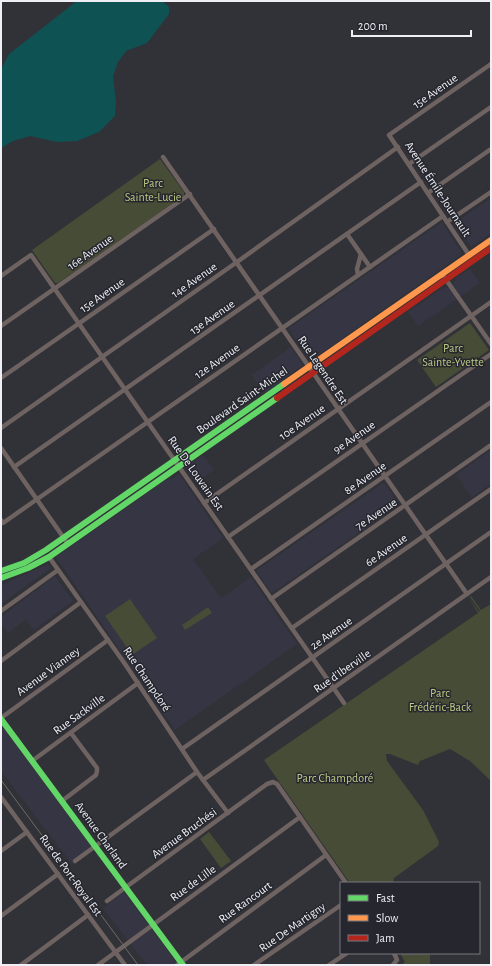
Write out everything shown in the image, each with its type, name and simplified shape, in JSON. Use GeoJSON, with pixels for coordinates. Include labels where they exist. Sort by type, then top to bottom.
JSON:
{"type":"FeatureCollection","features":[{"type":"Feature","properties":{"kind":"main road","name":"Boulevard Saint-Michel"},"geometry":{"type":"LineString","coordinates":[[1,578],[28,568],[50,557],[66,541],[174,461],[491,240]]}},
{"type":"Feature","properties":{"kind":"main road","name":"Boulevard Saint-Michel"},"geometry":{"type":"LineString","coordinates":[[1,571],[31,559],[66,541],[178,466],[491,248]]}},
{"type":"Feature","properties":{"kind":"main road","name":"Avenue Charland"},"geometry":{"type":"LineString","coordinates":[[1,718],[154,925],[180,964]]}},
{"type":"Feature","properties":{"kind":"street","name":"15e Avenue"},"geometry":{"type":"LineString","coordinates":[[390,135],[490,65]]}},
{"type":"Feature","properties":{"kind":"street"},"geometry":{"type":"LineString","coordinates":[[409,164],[491,107]]}},
{"type":"Feature","properties":{"kind":"street","name":"Avenue Émile-Journault"},"geometry":{"type":"LineString","coordinates":[[390,135],[469,255]]}},
{"type":"Feature","properties":{"kind":"street","name":"14e Avenue"},"geometry":{"type":"LineString","coordinates":[[1,428],[398,147]]}},
{"type":"Feature","properties":{"kind":"street"},"geometry":{"type":"LineString","coordinates":[[428,193],[491,150]]}},
{"type":"Feature","properties":{"kind":"street","name":"Rue Legendre Est"},"geometry":{"type":"LineString","coordinates":[[163,157],[467,594]]}},
{"type":"Feature","properties":{"kind":"street","name":"13e Avenue"},"geometry":{"type":"LineString","coordinates":[[14,467],[421,182]]}},
{"type":"Feature","properties":{"kind":"street"},"geometry":{"type":"LineString","coordinates":[[447,222],[491,192]]}},
{"type":"Feature","properties":{"kind":"street","name":"16e Avenue"},"geometry":{"type":"LineString","coordinates":[[1,326],[190,194]]}},
{"type":"Feature","properties":{"kind":"street","name":"12e Avenue"},"geometry":{"type":"LineString","coordinates":[[2,522],[36,500],[443,216]]}},
{"type":"Feature","properties":{"kind":"street","name":"15e Avenue"},"geometry":{"type":"LineString","coordinates":[[1,378],[214,229]]}},
{"type":"Feature","properties":{"kind":"street"},"geometry":{"type":"LineString","coordinates":[[347,234],[370,267]]}},
{"type":"Feature","properties":{"kind":"street"},"geometry":{"type":"LineString","coordinates":[[358,275],[357,269],[361,254]]}},
{"type":"Feature","properties":{"kind":"street","name":"Rue De Louvain Est"},"geometry":{"type":"LineString","coordinates":[[1,276],[31,255],[344,703]]}},
{"type":"Feature","properties":{"kind":"street"},"geometry":{"type":"LineString","coordinates":[[442,274],[491,344]]}},
{"type":"Feature","properties":{"kind":"street","name":"10e Avenue"},"geometry":{"type":"LineString","coordinates":[[204,503],[491,302]]}},
{"type":"Feature","properties":{"kind":"street","name":"9e Avenue"},"geometry":{"type":"LineString","coordinates":[[228,537],[491,354]]}},
{"type":"Feature","properties":{"kind":"street","name":"8e Avenue"},"geometry":{"type":"LineString","coordinates":[[251,569],[491,402]]}},
{"type":"Feature","properties":{"kind":"street","name":"7e Avenue"},"geometry":{"type":"LineString","coordinates":[[271,599],[491,446]]}},
{"type":"Feature","properties":{"kind":"street"},"geometry":{"type":"LineString","coordinates":[[1,448],[66,541]]}},
{"type":"Feature","properties":{"kind":"street","name":"6e Avenue"},"geometry":{"type":"LineString","coordinates":[[292,628],[491,489]]}},
{"type":"Feature","properties":{"kind":"street","name":"2e Avenue"},"geometry":{"type":"LineString","coordinates":[[182,749],[491,532]]}},
{"type":"Feature","properties":{"kind":"street","name":"Rue Champdoré"},"geometry":{"type":"LineString","coordinates":[[50,557],[138,683],[197,772],[228,813]]}},
{"type":"Feature","properties":{"kind":"street"},"geometry":{"type":"LineString","coordinates":[[1,611],[58,570]]}},
{"type":"Feature","properties":{"kind":"street","name":"Rue d'Iberville"},"geometry":{"type":"LineString","coordinates":[[203,780],[491,577]]}},
{"type":"Feature","properties":{"kind":"street"},"geometry":{"type":"LineString","coordinates":[[1,661],[81,602]]}},
{"type":"Feature","properties":{"kind":"street","name":"Avenue Vianney"},"geometry":{"type":"LineString","coordinates":[[1,718],[108,640]]}},
{"type":"Feature","properties":{"kind":"street","name":"Rue Sackville"},"geometry":{"type":"LineString","coordinates":[[32,760],[138,683]]}},
{"type":"Feature","properties":{"kind":"street"},"geometry":{"type":"LineString","coordinates":[[62,801],[96,775],[97,771],[71,733]]}},
{"type":"Feature","properties":{"kind":"street"},"geometry":{"type":"LineString","coordinates":[[76,861],[197,772]]}},
{"type":"Feature","properties":{"kind":"street","name":"Avenue Bruchési"},"geometry":{"type":"LineString","coordinates":[[107,901],[267,784],[273,782],[277,784],[300,817]]}},
{"type":"Feature","properties":{"kind":"street","name":"Rue de Port-Royal Est"},"geometry":{"type":"LineString","coordinates":[[1,797],[125,965]]}},
{"type":"Feature","properties":{"kind":"street"},"geometry":{"type":"LineString","coordinates":[[300,817],[345,882]]}},
{"type":"Feature","properties":{"kind":"street","name":"Rue de Lille"},"geometry":{"type":"LineString","coordinates":[[98,965],[300,817]]}},
{"type":"Feature","properties":{"kind":"street"},"geometry":{"type":"LineString","coordinates":[[1,851],[27,832]]}},
{"type":"Feature","properties":{"kind":"street","name":"Rue Rancourt"},"geometry":{"type":"LineString","coordinates":[[180,964],[326,855]]}},
{"type":"Feature","properties":{"kind":"street"},"geometry":{"type":"LineString","coordinates":[[1,916],[58,874]]}},
{"type":"Feature","properties":{"kind":"street","name":"Rue De Martigny"},"geometry":{"type":"LineString","coordinates":[[254,965],[340,906]]}},
{"type":"Feature","properties":{"kind":"street"},"geometry":{"type":"LineString","coordinates":[[21,965],[88,915]]}},
{"type":"Feature","properties":{"kind":"street"},"geometry":{"type":"LineString","coordinates":[[329,965],[346,954]]}},
{"type":"Feature","properties":{"kind":"street"},"geometry":{"type":"LineString","coordinates":[[393,965],[397,960],[394,954]]}},
{"type":"Feature","properties":{"kind":"shaded area"},"geometry":{"type":"Polygon","coordinates":[[[491,198],[491,233],[471,247],[455,223],[491,198]]]}},
{"type":"Feature","properties":{"kind":"shaded area"},"geometry":{"type":"Polygon","coordinates":[[[442,222],[461,252],[461,255],[316,357],[314,355],[309,359],[289,328],[442,222]]]}},
{"type":"Feature","properties":{"kind":"shaded area"},"geometry":{"type":"Polygon","coordinates":[[[470,269],[480,283],[418,326],[408,312],[444,287],[448,288],[454,283],[456,278],[470,269]]]}},
{"type":"Feature","properties":{"kind":"shaded area"},"geometry":{"type":"Polygon","coordinates":[[[291,347],[302,363],[302,366],[265,393],[251,375],[291,347]]]}},
{"type":"Feature","properties":{"kind":"shaded area"},"geometry":{"type":"Polygon","coordinates":[[[491,450],[491,484],[472,497],[456,475],[491,450]]]}},
{"type":"Feature","properties":{"kind":"shaded area"},"geometry":{"type":"Polygon","coordinates":[[[203,455],[214,470],[196,483],[186,470],[186,467],[203,455]]]}},
{"type":"Feature","properties":{"kind":"shaded area"},"geometry":{"type":"Polygon","coordinates":[[[179,474],[223,538],[193,559],[221,598],[251,577],[297,644],[175,730],[56,557],[169,478],[171,480],[179,474]]]}},
{"type":"Feature","properties":{"kind":"shaded area"},"geometry":{"type":"Polygon","coordinates":[[[383,483],[398,503],[395,505],[396,507],[272,593],[257,570],[383,483]]]}},
{"type":"Feature","properties":{"kind":"shaded area"},"geometry":{"type":"Polygon","coordinates":[[[48,564],[51,568],[1,604],[1,585],[48,564]]]}},
{"type":"Feature","properties":{"kind":"shaded area"},"geometry":{"type":"Polygon","coordinates":[[[55,576],[73,601],[34,630],[26,619],[8,633],[1,624],[1,617],[55,576]]]}},
{"type":"Feature","properties":{"kind":"shaded area"},"geometry":{"type":"Polygon","coordinates":[[[1,724],[96,846],[72,864],[1,771],[1,724]]]}},
{"type":"Feature","properties":{"kind":"shaded area"},"geometry":{"type":"Polygon","coordinates":[[[124,892],[176,962],[172,965],[147,965],[103,908],[124,892]]]}},
{"type":"Feature","properties":{"kind":"green space","name":"Parc Sainte-Lucie"},"geometry":{"type":"Polygon","coordinates":[[[160,159],[184,192],[184,196],[58,283],[55,283],[32,250],[160,159]]]}},
{"type":"Feature","properties":{"kind":"green space","name":"Parc Sainte-Yvette"},"geometry":{"type":"Polygon","coordinates":[[[470,323],[489,350],[436,387],[417,360],[470,323]]]}},
{"type":"Feature","properties":{"kind":"green space"},"geometry":{"type":"Polygon","coordinates":[[[471,596],[481,610],[491,604],[491,781],[470,761],[450,749],[420,761],[418,765],[390,754],[386,754],[387,761],[423,810],[439,842],[438,846],[394,878],[393,882],[349,882],[264,760],[478,613],[469,598],[479,612],[480,611],[470,597],[471,596]]]}},
{"type":"Feature","properties":{"kind":"green space"},"geometry":{"type":"Polygon","coordinates":[[[130,599],[157,638],[132,655],[105,616],[130,599]]]}},
{"type":"Feature","properties":{"kind":"green space"},"geometry":{"type":"Polygon","coordinates":[[[208,607],[212,613],[185,630],[182,625],[208,607]]]}},
{"type":"Feature","properties":{"kind":"green space"},"geometry":{"type":"Polygon","coordinates":[[[209,832],[231,861],[221,868],[200,839],[209,832]]]}},
{"type":"Feature","properties":{"kind":"green space"},"geometry":{"type":"Polygon","coordinates":[[[401,954],[430,954],[430,965],[401,965],[405,962],[401,954]]]}},
{"type":"Feature","properties":{"kind":"water"},"geometry":{"type":"Polygon","coordinates":[[[77,1],[162,1],[169,7],[169,14],[147,43],[126,51],[118,62],[113,76],[116,102],[115,116],[99,132],[77,141],[57,142],[30,136],[13,141],[1,148],[1,69],[9,54],[77,1]]]}},
{"type":"Feature","properties":{"kind":"railway"},"geometry":{"type":"LineString","coordinates":[[1,780],[138,965]]}},
{"type":"Feature","properties":{"kind":"traffic: fast"},"geometry":{"type":"LineString","coordinates":[[1,571],[24,563],[46,550],[284,384]]}},
{"type":"Feature","properties":{"kind":"traffic: fast"},"geometry":{"type":"LineString","coordinates":[[1,578],[28,568],[49,557],[277,398]]}},
{"type":"Feature","properties":{"kind":"traffic: fast"},"geometry":{"type":"LineString","coordinates":[[1,719],[183,965]]}},
{"type":"Feature","properties":{"kind":"traffic: slow"},"geometry":{"type":"LineString","coordinates":[[284,384],[491,240]]}},
{"type":"Feature","properties":{"kind":"traffic: jam"},"geometry":{"type":"LineString","coordinates":[[277,398],[491,248]]}},
{"type":"Feature","properties":{"kind":"park label","name":"Parc Frédéric-Back"},"geometry":{"type":"Point","coordinates":[440,700]}},
{"type":"Feature","properties":{"kind":"park label","name":"Parc Champdoré"},"geometry":{"type":"Point","coordinates":[335,778]}}]}
